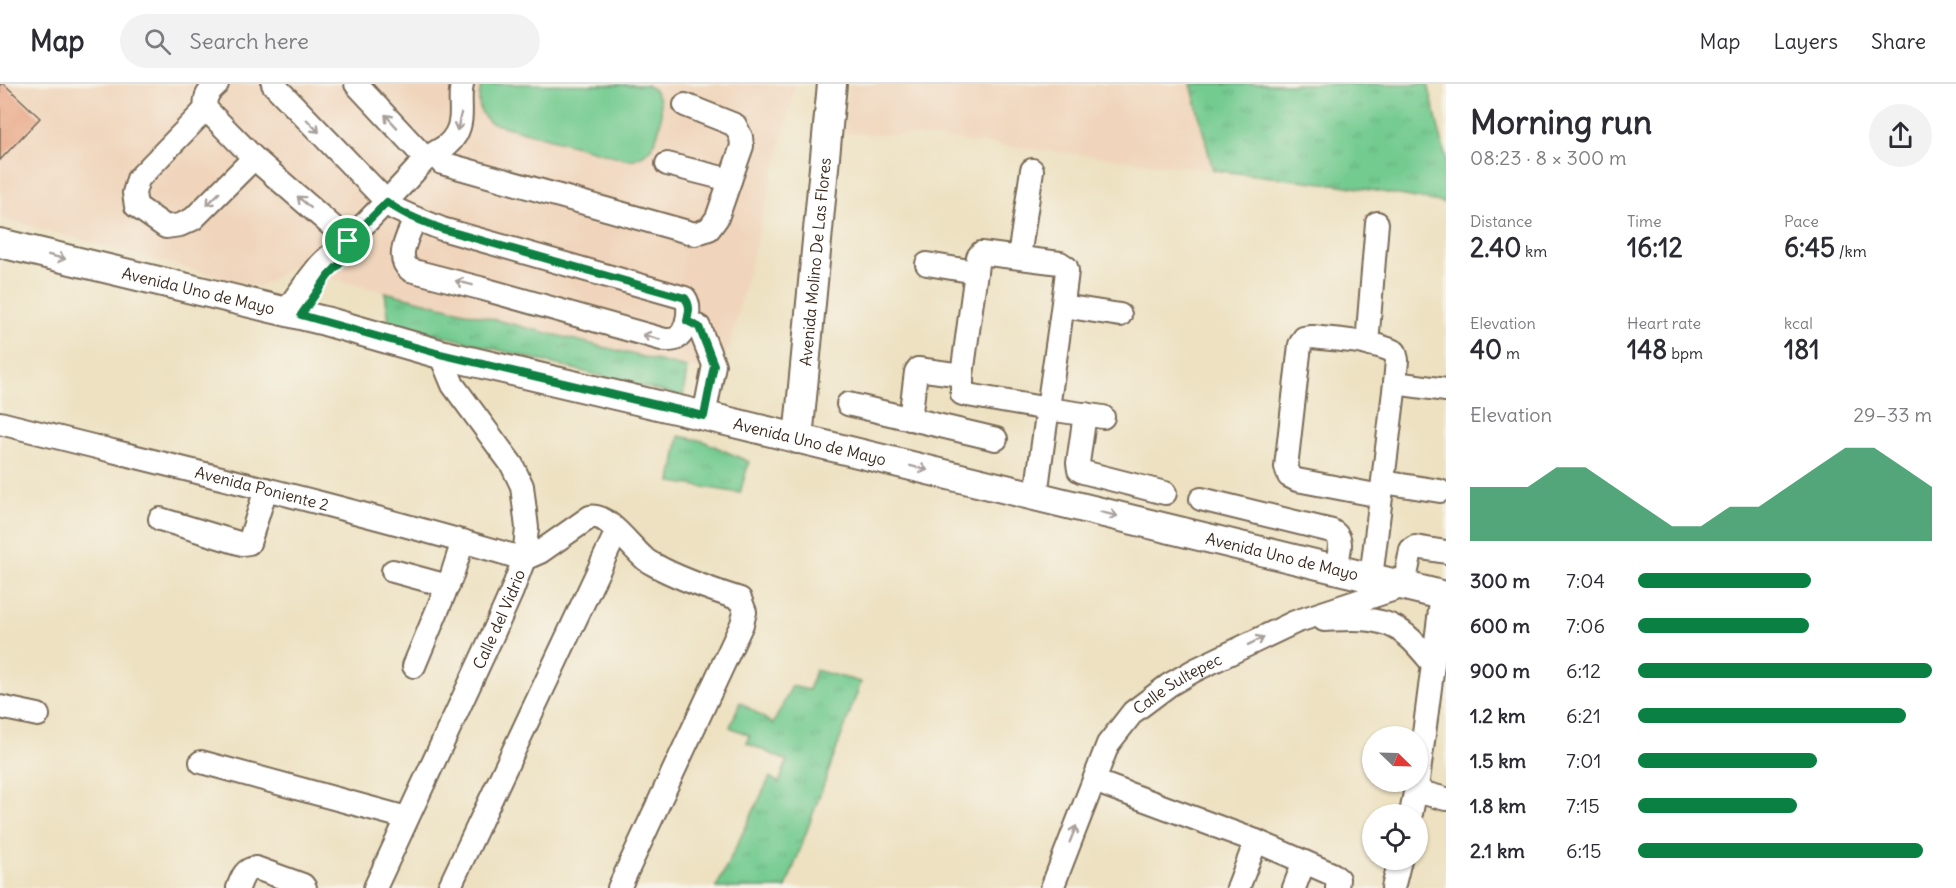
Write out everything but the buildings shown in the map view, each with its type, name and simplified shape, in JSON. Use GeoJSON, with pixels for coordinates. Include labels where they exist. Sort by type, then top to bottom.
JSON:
{"type":"FeatureCollection","features":[{"type":"Feature","properties":{"kind":"main road","name":"Avenida Molino De Las Flores"},"geometry":{"type":"LineString","coordinates":[[798,439],[832,84]]}},
{"type":"Feature","properties":{"kind":"main road","name":"Avenida Uno de Mayo"},"geometry":{"type":"LineString","coordinates":[[0,243],[293,314],[440,354],[1444,596]]}},
{"type":"Feature","properties":{"kind":"street"},"geometry":{"type":"LineString","coordinates":[[217,84],[207,92],[206,109],[254,158],[352,244]]}},
{"type":"Feature","properties":{"kind":"street"},"geometry":{"type":"LineString","coordinates":[[273,84],[399,210],[442,229],[685,298],[690,310],[682,334],[676,339],[665,340],[410,270],[403,265],[401,256],[399,210]]}},
{"type":"Feature","properties":{"kind":"street"},"geometry":{"type":"LineString","coordinates":[[356,84],[437,157],[695,234],[709,228],[717,218],[742,146],[741,136],[735,125],[685,105]]}},
{"type":"Feature","properties":{"kind":"street"},"geometry":{"type":"LineString","coordinates":[[293,314],[319,266],[399,210],[456,134],[461,114],[458,87]]}},
{"type":"Feature","properties":{"kind":"street"},"geometry":{"type":"LineString","coordinates":[[206,109],[138,180],[134,193],[136,206],[166,227],[180,225],[193,219],[254,158]]}},
{"type":"Feature","properties":{"kind":"street"},"geometry":{"type":"LineString","coordinates":[[667,164],[730,180]]}},
{"type":"Feature","properties":{"kind":"street"},"geometry":{"type":"LineString","coordinates":[[1019,257],[1032,170]]}},
{"type":"Feature","properties":{"kind":"street"},"geometry":{"type":"LineString","coordinates":[[1367,344],[1377,223]]}},
{"type":"Feature","properties":{"kind":"street"},"geometry":{"type":"LineString","coordinates":[[1036,497],[1048,409],[1063,306],[1066,267],[1060,263],[981,253],[978,257],[962,375],[960,390],[962,394],[965,396],[1048,409],[1094,415],[1078,463],[1079,470],[1165,493]]}},
{"type":"Feature","properties":{"kind":"street"},"geometry":{"type":"LineString","coordinates":[[927,264],[976,272]]}},
{"type":"Feature","properties":{"kind":"street"},"geometry":{"type":"LineString","coordinates":[[1063,306],[1120,315]]}},
{"type":"Feature","properties":{"kind":"street"},"geometry":{"type":"LineString","coordinates":[[687,321],[699,327],[714,365],[704,416]]}},
{"type":"Feature","properties":{"kind":"street"},"geometry":{"type":"LineString","coordinates":[[1371,578],[1382,489],[1395,383],[1397,360],[1395,351],[1367,344],[1304,338],[1300,345],[1286,467],[1289,476],[1297,480],[1382,489],[1440,491]]}},
{"type":"Feature","properties":{"kind":"street","name":"Calle del Vidrio"},"geometry":{"type":"LineString","coordinates":[[375,888],[513,591],[524,559],[527,528],[522,486],[512,465],[453,385],[440,354]]}},
{"type":"Feature","properties":{"kind":"street"},"geometry":{"type":"LineString","coordinates":[[910,419],[918,369],[962,375]]}},
{"type":"Feature","properties":{"kind":"street"},"geometry":{"type":"LineString","coordinates":[[1395,383],[1446,390]]}},
{"type":"Feature","properties":{"kind":"street"},"geometry":{"type":"LineString","coordinates":[[848,404],[996,439]]}},
{"type":"Feature","properties":{"kind":"street","name":"Avenida Poniente 2"},"geometry":{"type":"LineString","coordinates":[[0,423],[266,489],[524,559]]}},
{"type":"Feature","properties":{"kind":"street"},"geometry":{"type":"LineString","coordinates":[[160,519],[242,543],[249,543],[266,489]]}},
{"type":"Feature","properties":{"kind":"street"},"geometry":{"type":"LineString","coordinates":[[1201,499],[1332,531],[1339,535],[1341,541],[1335,569]]}},
{"type":"Feature","properties":{"kind":"street"},"geometry":{"type":"LineString","coordinates":[[524,559],[540,552],[596,515],[617,531],[645,560],[690,583],[740,599],[745,612],[742,624],[619,888]]}},
{"type":"Feature","properties":{"kind":"street"},"geometry":{"type":"LineString","coordinates":[[449,888],[617,531]]}},
{"type":"Feature","properties":{"kind":"street"},"geometry":{"type":"LineString","coordinates":[[414,666],[448,586],[463,541]]}},
{"type":"Feature","properties":{"kind":"street"},"geometry":{"type":"LineString","coordinates":[[1404,586],[1411,550],[1415,546],[1446,552]]}},
{"type":"Feature","properties":{"kind":"street"},"geometry":{"type":"LineString","coordinates":[[393,571],[448,586]]}},
{"type":"Feature","properties":{"kind":"street","name":"Calle Sultepec"},"geometry":{"type":"LineString","coordinates":[[1052,888],[1108,744],[1133,712],[1169,685],[1195,670],[1295,622],[1404,586]]}},
{"type":"Feature","properties":{"kind":"street"},"geometry":{"type":"LineString","coordinates":[[1424,726],[1444,596]]}},
{"type":"Feature","properties":{"kind":"street"},"geometry":{"type":"LineString","coordinates":[[1295,622],[1373,620],[1405,633],[1432,663]]}},
{"type":"Feature","properties":{"kind":"street"},"geometry":{"type":"LineString","coordinates":[[0,707],[38,715]]}},
{"type":"Feature","properties":{"kind":"street"},"geometry":{"type":"LineString","coordinates":[[201,762],[407,818]]}},
{"type":"Feature","properties":{"kind":"street"},"geometry":{"type":"LineString","coordinates":[[1094,781],[1256,841],[1332,874],[1338,879],[1337,888]]}},
{"type":"Feature","properties":{"kind":"street"},"geometry":{"type":"LineString","coordinates":[[1428,790],[1446,799]]}},
{"type":"Feature","properties":{"kind":"street"},"geometry":{"type":"LineString","coordinates":[[1238,888],[1256,841]]}},
{"type":"Feature","properties":{"kind":"street"},"geometry":{"type":"LineString","coordinates":[[1294,888],[1304,862]]}},
{"type":"Feature","properties":{"kind":"street"},"geometry":{"type":"LineString","coordinates":[[238,888],[243,874],[249,868],[256,868],[303,885],[305,888]]}},
{"type":"Feature","properties":{"kind":"street"},"geometry":{"type":"LineString","coordinates":[[1393,888],[1398,870]]}},
{"type":"Feature","properties":{"kind":"shaded area"},"geometry":{"type":"Polygon","coordinates":[[[0,84],[795,84],[729,348],[720,360],[705,368],[696,369],[332,279],[309,256],[259,287],[0,218],[4,197],[0,196],[0,84]]]}},
{"type":"Feature","properties":{"kind":"shaded area"},"geometry":{"type":"Polygon","coordinates":[[[849,84],[1191,84],[1213,170],[921,136],[843,133],[849,84]]]}},
{"type":"Feature","properties":{"kind":"green space"},"geometry":{"type":"Polygon","coordinates":[[[482,84],[646,85],[654,90],[661,106],[660,127],[657,137],[647,152],[639,158],[629,160],[489,121],[482,112],[479,102],[482,84]]]}},
{"type":"Feature","properties":{"kind":"green space"},"geometry":{"type":"Polygon","coordinates":[[[1191,84],[1428,84],[1446,158],[1446,203],[1341,185],[1213,170],[1191,84]]]}},
{"type":"Feature","properties":{"kind":"green space"},"geometry":{"type":"Polygon","coordinates":[[[385,292],[687,368],[683,397],[389,322],[385,292]]]}},
{"type":"Feature","properties":{"kind":"green space"},"geometry":{"type":"Polygon","coordinates":[[[679,436],[703,441],[749,462],[740,493],[671,482],[679,436]]]}},
{"type":"Feature","properties":{"kind":"green space"},"geometry":{"type":"Polygon","coordinates":[[[815,670],[861,682],[786,888],[716,888],[770,777],[779,783],[787,761],[747,743],[749,735],[730,727],[740,702],[773,724],[792,686],[809,690],[815,670]]]}},
{"type":"Feature","properties":{"kind":"route"},"geometry":{"type":"LineString","coordinates":[[387,202],[395,209],[442,229],[685,298],[690,310],[687,321],[699,327],[714,365],[704,416],[440,354],[301,315],[328,276],[356,247],[348,241],[387,202]]}}]}
